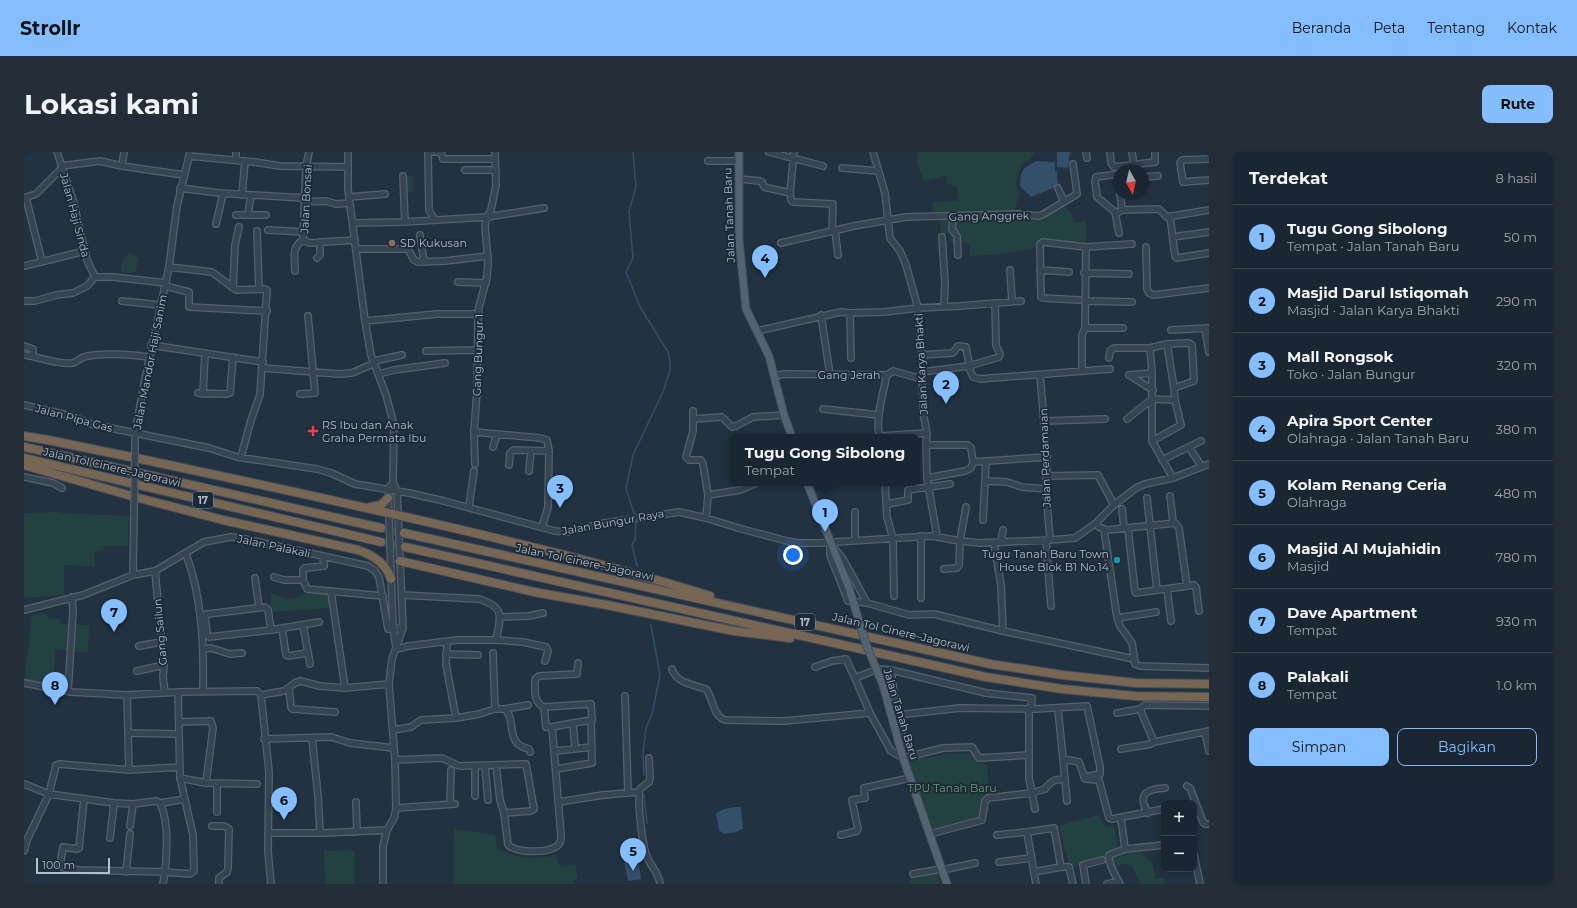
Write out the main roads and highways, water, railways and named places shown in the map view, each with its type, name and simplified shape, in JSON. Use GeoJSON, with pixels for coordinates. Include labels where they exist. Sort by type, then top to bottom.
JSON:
{"type":"FeatureCollection","features":[{"type":"Feature","properties":{"kind":"highway"},"geometry":{"type":"LineString","coordinates":[[24,436],[192,469],[398,515],[664,581],[758,611]]}},
{"type":"Feature","properties":{"kind":"highway","name":"Jalan Tol Cinere–Jagorawi"},"geometry":{"type":"LineString","coordinates":[[24,447],[381,528]]}},
{"type":"Feature","properties":{"kind":"highway","name":"Jalan Tol Cinere–Jagorawi"},"geometry":{"type":"LineString","coordinates":[[24,458],[381,542]]}},
{"type":"Feature","properties":{"kind":"highway"},"geometry":{"type":"LineString","coordinates":[[24,465],[217,519],[368,553],[385,567],[391,579]]}},
{"type":"Feature","properties":{"kind":"highway"},"geometry":{"type":"LineString","coordinates":[[363,507],[372,507],[381,504],[388,494]]}},
{"type":"Feature","properties":{"kind":"highway","name":"Jalan Tol Cinere–Jagorawi"},"geometry":{"type":"LineString","coordinates":[[404,533],[990,664],[1063,675],[1136,683],[1209,684]]}},
{"type":"Feature","properties":{"kind":"highway","name":"17"},"geometry":{"type":"LineString","coordinates":[[405,547],[986,677],[1062,689],[1135,696],[1209,697]]}},
{"type":"Feature","properties":{"kind":"highway"},"geometry":{"type":"LineString","coordinates":[[400,561],[534,592],[607,605],[734,631],[836,644]]}},
{"type":"Feature","properties":{"kind":"main road","name":"Jalan Tanah Baru"},"geometry":{"type":"LineString","coordinates":[[739,152],[736,161],[739,179],[739,240],[745,304],[748,315],[769,356],[783,415],[791,434]]}},
{"type":"Feature","properties":{"kind":"main road","name":"Jalan Tanah Baru"},"geometry":{"type":"LineString","coordinates":[[808,486],[849,588],[866,644],[883,685],[902,758],[947,884]]}},
{"type":"Feature","properties":{"kind":"water"},"geometry":{"type":"Polygon","coordinates":[[[1057,152],[1070,152],[1068,168],[1057,167],[1057,152]]]}},
{"type":"Feature","properties":{"kind":"water"},"geometry":{"type":"Polygon","coordinates":[[[1036,161],[1055,162],[1058,186],[1031,197],[1020,186],[1021,176],[1025,168],[1036,161]]]}},
{"type":"Feature","properties":{"kind":"water"},"geometry":{"type":"Polygon","coordinates":[[[741,807],[743,829],[724,834],[719,830],[716,813],[724,809],[741,807]]]}},
{"type":"Feature","properties":{"kind":"water"},"geometry":{"type":"Polygon","coordinates":[[[638,860],[641,879],[628,881],[624,862],[638,860]]]}},
{"type":"Feature","properties":{"kind":"waterway"},"geometry":{"type":"LineString","coordinates":[[633,152],[636,187],[629,211],[633,258],[626,272],[640,307],[668,352],[670,361],[670,370],[663,392],[633,455],[626,488],[635,517]]}},
{"type":"Feature","properties":{"kind":"waterway"},"geometry":{"type":"LineString","coordinates":[[636,520],[635,540],[632,545],[637,566]]}},
{"type":"Feature","properties":{"kind":"waterway"},"geometry":{"type":"LineString","coordinates":[[644,775],[643,753],[646,728],[652,714],[660,675],[651,625]]}},
{"type":"Feature","properties":{"kind":"waterway"},"geometry":{"type":"LineString","coordinates":[[644,795],[647,823]]}},
{"type":"Feature","properties":{"kind":"tunnel"},"geometry":{"type":"LineString","coordinates":[[381,528],[404,533]]}},
{"type":"Feature","properties":{"kind":"tunnel"},"geometry":{"type":"LineString","coordinates":[[381,542],[405,547]]}},
{"type":"Feature","properties":{"kind":"place","name":"SD Kukusan"},"geometry":{"type":"Point","coordinates":[392,243]}},
{"type":"Feature","properties":{"kind":"place","name":"Apira Sport Center"},"geometry":{"type":"Point","coordinates":[765,278]}},
{"type":"Feature","properties":{"kind":"place","name":"Masjid Darul Istiqomah"},"geometry":{"type":"Point","coordinates":[946,404]}},
{"type":"Feature","properties":{"kind":"place","name":"RS Ibu dan Anak Graha Permata Ibu"},"geometry":{"type":"Point","coordinates":[313,431]}},
{"type":"Feature","properties":{"kind":"place","name":"Mall Rongsok"},"geometry":{"type":"Point","coordinates":[560,508]}},
{"type":"Feature","properties":{"kind":"place","name":"Tugu Gong Sibolong"},"geometry":{"type":"Point","coordinates":[825,532]}},
{"type":"Feature","properties":{"kind":"place","name":"Tugu Tanah Baru Town House Blok B1 No.14"},"geometry":{"type":"Point","coordinates":[1117,560]}},
{"type":"Feature","properties":{"kind":"place","name":"Dave Apartment"},"geometry":{"type":"Point","coordinates":[114,632]}},
{"type":"Feature","properties":{"kind":"place","name":"Palakali"},"geometry":{"type":"Point","coordinates":[55,705]}},
{"type":"Feature","properties":{"kind":"place","name":"Masjid Al Mujahidin"},"geometry":{"type":"Point","coordinates":[284,820]}},
{"type":"Feature","properties":{"kind":"place","name":"Kolam Renang Ceria"},"geometry":{"type":"Point","coordinates":[633,871]}},
{"type":"Feature","properties":{"kind":"park label","name":"TPU Tanah Baru"},"geometry":{"type":"Point","coordinates":[952,788]}}]}
